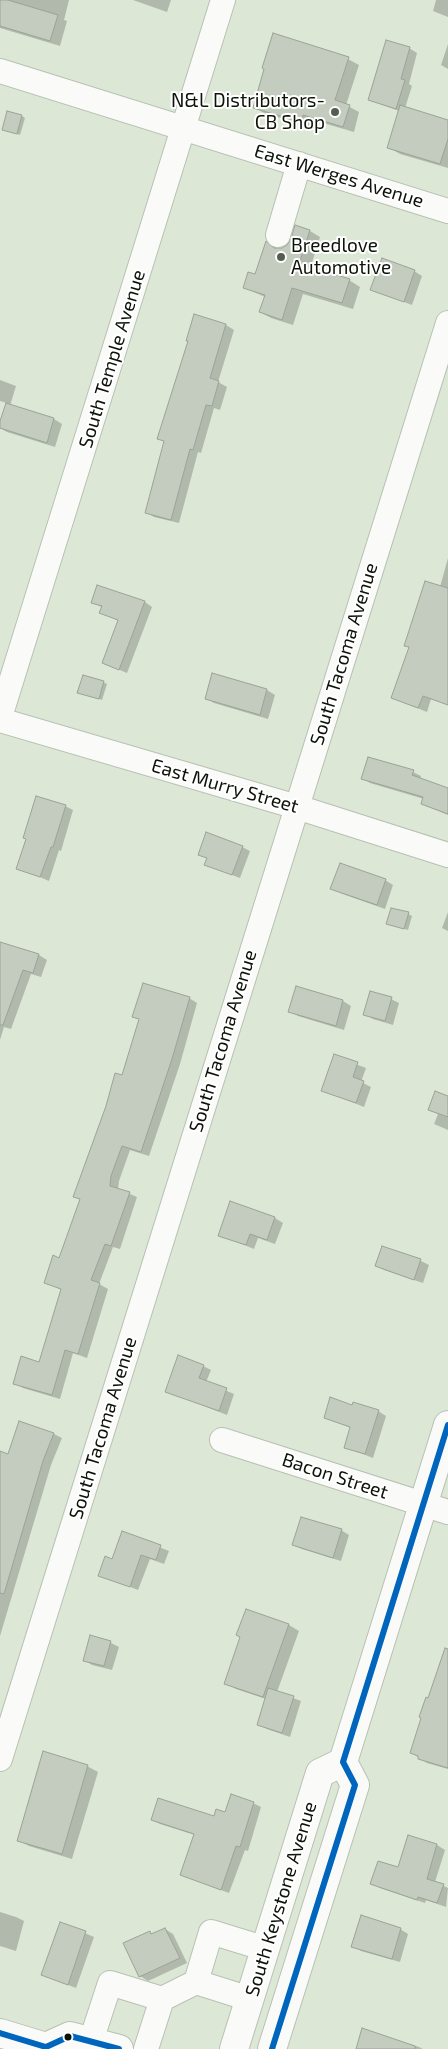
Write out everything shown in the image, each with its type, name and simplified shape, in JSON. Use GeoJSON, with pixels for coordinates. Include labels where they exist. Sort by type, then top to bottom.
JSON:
{"type":"FeatureCollection","features":[{"type":"Feature","properties":{"kind":"main road"},"geometry":{"type":"LineString","coordinates":[[343,1762],[436,1508],[448,1425]]}},
{"type":"Feature","properties":{"kind":"main road","name":"South Keystone Avenue"},"geometry":{"type":"LineString","coordinates":[[234,2049],[320,1773],[343,1762],[355,1785],[272,2049]]}},
{"type":"Feature","properties":{"kind":"main road"},"geometry":{"type":"LineString","coordinates":[[0,2033],[47,2048],[70,2036],[119,2049]]}},
{"type":"Feature","properties":{"kind":"street","name":"South Temple Avenue"},"geometry":{"type":"LineString","coordinates":[[0,719],[224,0]]}},
{"type":"Feature","properties":{"kind":"street","name":"East Werges Avenue"},"geometry":{"type":"LineString","coordinates":[[0,71],[448,211]]}},
{"type":"Feature","properties":{"kind":"street"},"geometry":{"type":"LineString","coordinates":[[278,234],[299,164]]}},
{"type":"Feature","properties":{"kind":"street","name":"South Tacoma Avenue"},"geometry":{"type":"LineString","coordinates":[[0,1759],[448,323]]}},
{"type":"Feature","properties":{"kind":"street","name":"East Murry Street"},"geometry":{"type":"LineString","coordinates":[[0,719],[297,807],[448,855]]}},
{"type":"Feature","properties":{"kind":"street","name":"Bacon Street"},"geometry":{"type":"LineString","coordinates":[[222,1440],[436,1508]]}},
{"type":"Feature","properties":{"kind":"street"},"geometry":{"type":"LineString","coordinates":[[196,1982],[211,1932],[266,1949]]}},
{"type":"Feature","properties":{"kind":"street"},"geometry":{"type":"LineString","coordinates":[[91,2041],[110,1983],[162,1999],[196,1982],[250,1999]]}},
{"type":"Feature","properties":{"kind":"street"},"geometry":{"type":"LineString","coordinates":[[146,2049],[162,1999]]}},
{"type":"Feature","properties":{"kind":"building"},"geometry":{"type":"Polygon","coordinates":[[[0,0],[8,0],[58,15],[50,41],[0,26],[0,0]]]}},
{"type":"Feature","properties":{"kind":"building"},"geometry":{"type":"Polygon","coordinates":[[[273,33],[349,57],[335,100],[350,105],[343,127],[303,115],[301,122],[253,108],[264,69],[262,68],[273,33]]]}},
{"type":"Feature","properties":{"kind":"building"},"geometry":{"type":"Polygon","coordinates":[[[386,40],[410,47],[401,79],[405,80],[396,109],[368,100],[386,40]]]}},
{"type":"Feature","properties":{"kind":"building"},"geometry":{"type":"Polygon","coordinates":[[[400,105],[448,120],[448,139],[440,164],[387,148],[400,105]]]}},
{"type":"Feature","properties":{"kind":"building"},"geometry":{"type":"Polygon","coordinates":[[[7,111],[22,115],[17,134],[2,130],[7,111]]]}},
{"type":"Feature","properties":{"kind":"building","name":"Breedlove Automotive"},"geometry":{"type":"Polygon","coordinates":[[[295,225],[310,230],[299,264],[350,279],[342,303],[292,288],[282,320],[259,312],[265,295],[243,288],[248,272],[255,274],[266,241],[274,248],[282,248],[291,239],[295,225]]]}},
{"type":"Feature","properties":{"kind":"building"},"geometry":{"type":"Polygon","coordinates":[[[382,258],[415,270],[404,302],[370,290],[382,258]]]}},
{"type":"Feature","properties":{"kind":"building"},"geometry":{"type":"Polygon","coordinates":[[[194,314],[226,324],[210,378],[219,381],[212,406],[206,405],[193,450],[190,449],[171,520],[145,513],[164,441],[157,439],[188,341],[186,341],[194,314]]]}},
{"type":"Feature","properties":{"kind":"building"},"geometry":{"type":"Polygon","coordinates":[[[6,403],[54,418],[47,443],[0,428],[0,421],[6,403]]]}},
{"type":"Feature","properties":{"kind":"building"},"geometry":{"type":"Polygon","coordinates":[[[425,581],[448,588],[448,705],[423,696],[418,708],[391,698],[409,647],[404,646],[425,581]]]}},
{"type":"Feature","properties":{"kind":"building"},"geometry":{"type":"Polygon","coordinates":[[[97,585],[145,601],[119,670],[102,663],[118,620],[99,613],[102,606],[91,603],[97,585]]]}},
{"type":"Feature","properties":{"kind":"building"},"geometry":{"type":"Polygon","coordinates":[[[212,673],[267,689],[260,715],[205,699],[212,673]]]}},
{"type":"Feature","properties":{"kind":"building"},"geometry":{"type":"Polygon","coordinates":[[[83,675],[104,681],[99,699],[77,693],[83,675]]]}},
{"type":"Feature","properties":{"kind":"building"},"geometry":{"type":"Polygon","coordinates":[[[368,757],[414,770],[412,775],[448,788],[448,814],[421,804],[423,797],[361,779],[368,757]]]}},
{"type":"Feature","properties":{"kind":"building"},"geometry":{"type":"Polygon","coordinates":[[[36,796],[66,805],[53,847],[51,847],[40,877],[16,869],[26,839],[23,838],[36,796]]]}},
{"type":"Feature","properties":{"kind":"building"},"geometry":{"type":"Polygon","coordinates":[[[206,832],[243,846],[232,875],[204,865],[207,858],[198,855],[206,832]]]}},
{"type":"Feature","properties":{"kind":"building"},"geometry":{"type":"Polygon","coordinates":[[[340,863],[386,879],[377,905],[330,889],[340,863]]]}},
{"type":"Feature","properties":{"kind":"building"},"geometry":{"type":"Polygon","coordinates":[[[391,908],[409,912],[404,929],[386,924],[391,908]]]}},
{"type":"Feature","properties":{"kind":"building"},"geometry":{"type":"Polygon","coordinates":[[[0,942],[39,954],[33,973],[23,970],[3,1025],[0,1025],[0,942]]]}},
{"type":"Feature","properties":{"kind":"building"},"geometry":{"type":"Polygon","coordinates":[[[143,983],[190,997],[172,1059],[141,1152],[122,1146],[111,1176],[110,1186],[130,1192],[111,1246],[105,1244],[91,1280],[100,1283],[78,1354],[65,1350],[52,1395],[13,1384],[21,1356],[39,1362],[61,1289],[44,1283],[53,1255],[59,1258],[80,1199],[73,1197],[106,1106],[115,1073],[122,1075],[139,1019],[132,1017],[143,983]]]}},
{"type":"Feature","properties":{"kind":"building"},"geometry":{"type":"Polygon","coordinates":[[[296,986],[343,1000],[336,1026],[288,1012],[296,986]]]}},
{"type":"Feature","properties":{"kind":"building"},"geometry":{"type":"Polygon","coordinates":[[[370,991],[392,997],[385,1021],[363,1015],[370,991]]]}},
{"type":"Feature","properties":{"kind":"building"},"geometry":{"type":"Polygon","coordinates":[[[334,1054],[358,1062],[353,1077],[364,1081],[356,1103],[321,1091],[334,1054]]]}},
{"type":"Feature","properties":{"kind":"building"},"geometry":{"type":"Polygon","coordinates":[[[435,1091],[448,1096],[448,1117],[428,1110],[435,1091]]]}},
{"type":"Feature","properties":{"kind":"building"},"geometry":{"type":"Polygon","coordinates":[[[230,1201],[275,1217],[267,1240],[250,1234],[246,1245],[218,1236],[230,1201]]]}},
{"type":"Feature","properties":{"kind":"building"},"geometry":{"type":"Polygon","coordinates":[[[382,1246],[421,1259],[414,1280],[375,1266],[382,1246]]]}},
{"type":"Feature","properties":{"kind":"building"},"geometry":{"type":"Polygon","coordinates":[[[178,1355],[204,1365],[199,1378],[227,1388],[219,1411],[165,1392],[178,1355]]]}},
{"type":"Feature","properties":{"kind":"building"},"geometry":{"type":"Polygon","coordinates":[[[330,1397],[352,1405],[353,1402],[379,1410],[365,1454],[344,1448],[350,1427],[324,1418],[330,1397]]]}},
{"type":"Feature","properties":{"kind":"building"},"geometry":{"type":"Polygon","coordinates":[[[19,1421],[54,1433],[43,1461],[4,1594],[0,1593],[0,1451],[8,1454],[19,1421]]]}},
{"type":"Feature","properties":{"kind":"building"},"geometry":{"type":"Polygon","coordinates":[[[301,1517],[342,1529],[333,1558],[292,1545],[301,1517]]]}},
{"type":"Feature","properties":{"kind":"building"},"geometry":{"type":"Polygon","coordinates":[[[122,1531],[161,1545],[156,1560],[141,1555],[130,1587],[98,1576],[105,1556],[112,1559],[122,1531]]]}},
{"type":"Feature","properties":{"kind":"building"},"geometry":{"type":"Polygon","coordinates":[[[246,1609],[289,1624],[263,1697],[224,1684],[240,1637],[236,1635],[246,1609]]]}},
{"type":"Feature","properties":{"kind":"building"},"geometry":{"type":"Polygon","coordinates":[[[90,1635],[111,1641],[104,1666],[83,1661],[90,1635]]]}},
{"type":"Feature","properties":{"kind":"building"},"geometry":{"type":"Polygon","coordinates":[[[445,1648],[448,1649],[448,1768],[418,1759],[418,1756],[410,1753],[421,1718],[419,1717],[426,1697],[428,1698],[445,1648]]]}},
{"type":"Feature","properties":{"kind":"building"},"geometry":{"type":"Polygon","coordinates":[[[268,1688],[294,1696],[282,1733],[257,1725],[268,1688]]]}},
{"type":"Feature","properties":{"kind":"building"},"geometry":{"type":"Polygon","coordinates":[[[43,1751],[88,1765],[62,1854],[17,1841],[43,1751]]]}},
{"type":"Feature","properties":{"kind":"building"},"geometry":{"type":"Polygon","coordinates":[[[231,1794],[254,1802],[240,1847],[236,1846],[221,1890],[180,1875],[194,1834],[151,1820],[158,1798],[214,1816],[216,1809],[225,1812],[231,1794]]]}},
{"type":"Feature","properties":{"kind":"building"},"geometry":{"type":"Polygon","coordinates":[[[408,1835],[437,1844],[427,1879],[444,1884],[437,1903],[418,1897],[417,1900],[370,1884],[378,1861],[398,1867],[408,1835]]]}},
{"type":"Feature","properties":{"kind":"building"},"geometry":{"type":"Polygon","coordinates":[[[361,1915],[401,1928],[392,1959],[351,1947],[361,1915]]]}},
{"type":"Feature","properties":{"kind":"building"},"geometry":{"type":"Polygon","coordinates":[[[60,1922],[86,1931],[68,1985],[41,1975],[60,1922]]]}},
{"type":"Feature","properties":{"kind":"building"},"geometry":{"type":"Polygon","coordinates":[[[165,1928],[180,1958],[139,1977],[123,1943],[150,1931],[151,1934],[165,1928]]]}},
{"type":"Feature","properties":{"kind":"building"},"geometry":{"type":"Polygon","coordinates":[[[362,2028],[415,2046],[415,2049],[356,2049],[362,2028]]]}},
{"type":"Feature","properties":{"kind":"transit line"},"geometry":{"type":"LineString","coordinates":[[272,2049],[355,1785],[343,1762],[448,1425]]}},
{"type":"Feature","properties":{"kind":"transit line"},"geometry":{"type":"LineString","coordinates":[[0,2033],[46,2047],[70,2036],[119,2049]]}},
{"type":"Feature","properties":{"kind":"place","name":"N&L Distributors- CB Shop"},"geometry":{"type":"Point","coordinates":[335,112]}},
{"type":"Feature","properties":{"kind":"place","name":"Breedlove Automotive"},"geometry":{"type":"Point","coordinates":[281,257]}}]}
